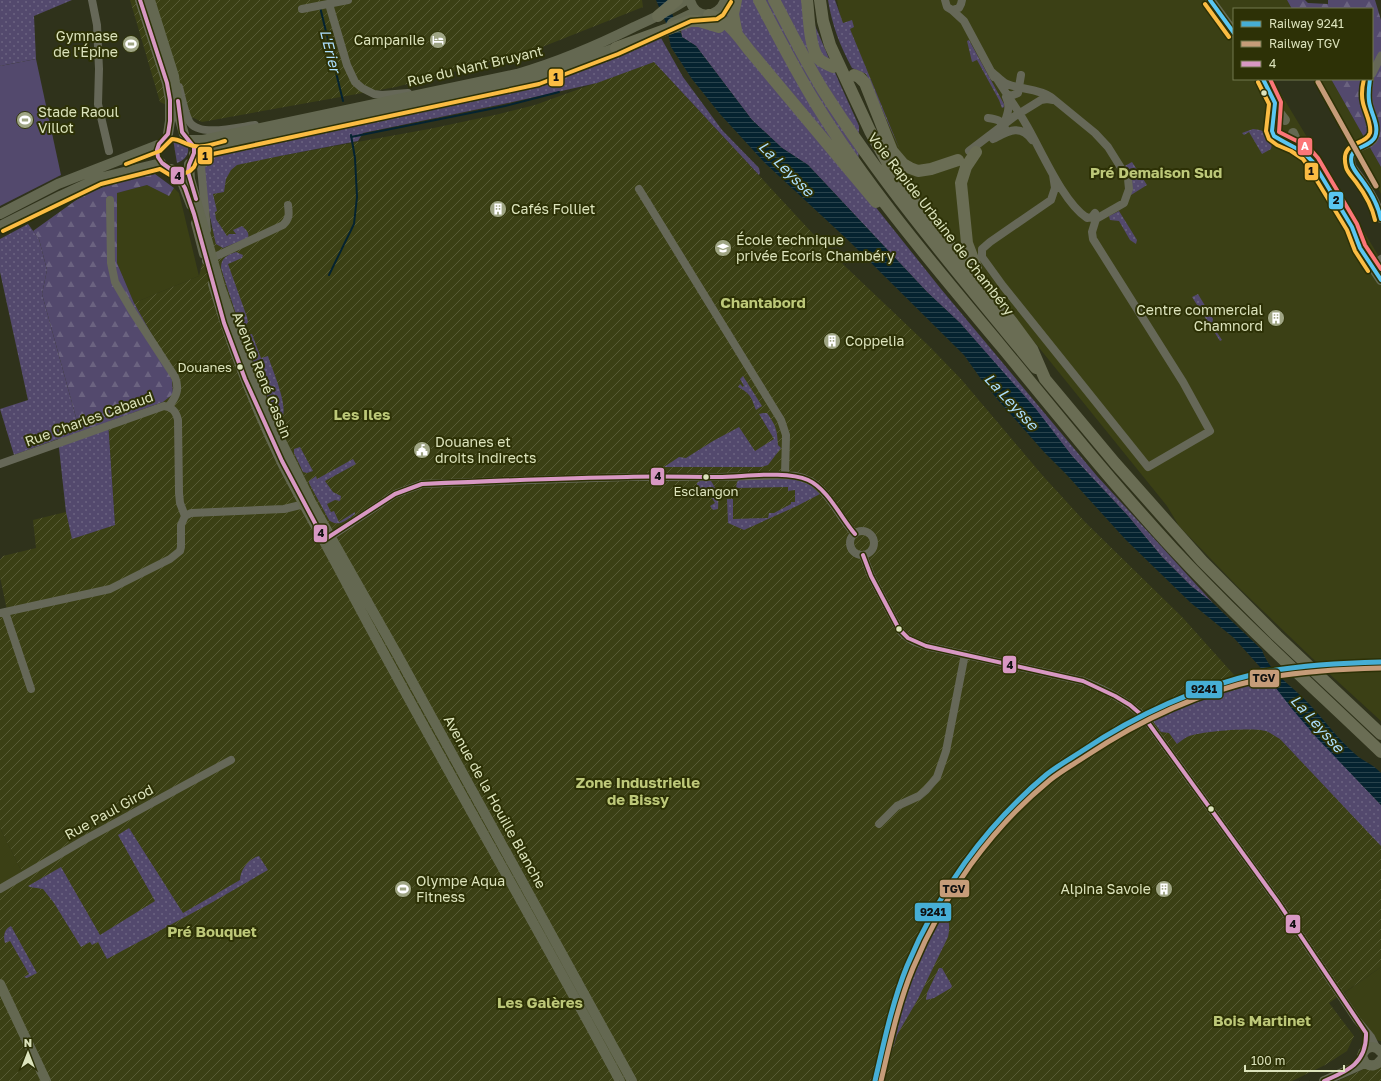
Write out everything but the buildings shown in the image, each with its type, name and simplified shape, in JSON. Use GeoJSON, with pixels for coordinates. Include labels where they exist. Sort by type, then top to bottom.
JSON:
{"type":"FeatureCollection","features":[{"type":"Feature","properties":{"kind":"highway"},"geometry":{"type":"LineString","coordinates":[[736,0],[733,14],[737,34]]}},
{"type":"Feature","properties":{"kind":"highway","name":"Voie Rapide Urbaine de Chambéry"},"geometry":{"type":"LineString","coordinates":[[759,0],[816,103],[843,145],[927,257],[1124,493],[1174,549],[1302,677],[1381,752]]}},
{"type":"Feature","properties":{"kind":"highway","name":"Voie Rapide Urbaine de Chambéry"},"geometry":{"type":"LineString","coordinates":[[774,0],[822,89],[866,154],[910,214],[1044,379],[1115,463],[1202,561],[1381,734]]}},
{"type":"Feature","properties":{"kind":"highway"},"geometry":{"type":"LineString","coordinates":[[807,0],[812,41],[816,54],[823,62],[834,67]]}},
{"type":"Feature","properties":{"kind":"highway"},"geometry":{"type":"LineString","coordinates":[[816,0],[830,45],[877,144],[891,169],[907,192],[975,275],[1032,349],[1044,379]]}},
{"type":"Feature","properties":{"kind":"highway"},"geometry":{"type":"LineString","coordinates":[[820,0],[823,21]]}},
{"type":"Feature","properties":{"kind":"highway"},"geometry":{"type":"LineString","coordinates":[[823,21],[826,9],[824,0]]}},
{"type":"Feature","properties":{"kind":"highway"},"geometry":{"type":"LineString","coordinates":[[655,17],[684,1]]}},
{"type":"Feature","properties":{"kind":"highway"},"geometry":{"type":"LineString","coordinates":[[704,14],[718,18],[737,34],[871,197],[927,257]]}},
{"type":"Feature","properties":{"kind":"highway"},"geometry":{"type":"LineString","coordinates":[[616,48],[689,18],[718,26],[749,50]]}},
{"type":"Feature","properties":{"kind":"highway"},"geometry":{"type":"LineString","coordinates":[[854,75],[859,77],[865,83],[894,156],[903,164],[925,176],[939,173],[972,151]]}},
{"type":"Feature","properties":{"kind":"highway"},"geometry":{"type":"LineString","coordinates":[[877,144],[896,166],[906,173],[920,173]]}},
{"type":"Feature","properties":{"kind":"highway"},"geometry":{"type":"LineString","coordinates":[[972,151],[961,183],[967,243],[976,267],[975,275]]}},
{"type":"Feature","properties":{"kind":"main road"},"geometry":{"type":"LineString","coordinates":[[140,0],[167,84],[170,100],[170,121],[168,134]]}},
{"type":"Feature","properties":{"kind":"main road"},"geometry":{"type":"LineString","coordinates":[[150,0],[174,76],[180,120],[187,137],[194,146],[194,154],[189,164],[184,168],[178,170],[171,169],[161,163],[157,151],[158,145],[162,138],[168,134],[176,132],[187,137]]}},
{"type":"Feature","properties":{"kind":"main road"},"geometry":{"type":"LineString","coordinates":[[689,18],[704,14],[713,14],[721,8],[725,0]]}},
{"type":"Feature","properties":{"kind":"main road"},"geometry":{"type":"LineString","coordinates":[[1210,0],[1233,32]]}},
{"type":"Feature","properties":{"kind":"main road"},"geometry":{"type":"LineString","coordinates":[[684,1],[704,14]]}},
{"type":"Feature","properties":{"kind":"main road","name":"Rue du Nant Bruyant"},"geometry":{"type":"LineString","coordinates":[[187,137],[203,140],[517,74],[543,66],[598,45],[655,17]]}},
{"type":"Feature","properties":{"kind":"main road","name":"Rue du Nant Bruyant"},"geometry":{"type":"LineString","coordinates":[[194,154],[206,148],[537,78],[616,48]]}},
{"type":"Feature","properties":{"kind":"main road"},"geometry":{"type":"LineString","coordinates":[[1263,80],[1285,120],[1291,123],[1297,142],[1318,170],[1336,199],[1352,227],[1360,248],[1381,280]]}},
{"type":"Feature","properties":{"kind":"main road"},"geometry":{"type":"LineString","coordinates":[[1275,103],[1272,127],[1274,136],[1294,146],[1307,155]]}},
{"type":"Feature","properties":{"kind":"main road"},"geometry":{"type":"LineString","coordinates":[[1272,127],[1277,121],[1285,120]]}},
{"type":"Feature","properties":{"kind":"main road"},"geometry":{"type":"LineString","coordinates":[[1283,141],[1289,138],[1293,133]]}},
{"type":"Feature","properties":{"kind":"main road"},"geometry":{"type":"LineString","coordinates":[[0,214],[58,184],[158,145]]}},
{"type":"Feature","properties":{"kind":"main road"},"geometry":{"type":"LineString","coordinates":[[0,226],[99,178],[161,163]]}},
{"type":"Feature","properties":{"kind":"main road","name":"Avenue René Cassin"},"geometry":{"type":"LineString","coordinates":[[189,164],[190,179],[207,236],[209,260]]}},
{"type":"Feature","properties":{"kind":"main road","name":"Avenue René Cassin"},"geometry":{"type":"LineString","coordinates":[[171,169],[182,182],[186,191],[209,260],[225,323],[237,358],[282,462],[308,503],[327,539]]}},
{"type":"Feature","properties":{"kind":"main road","name":"Avenue de la Houille Blanche"},"geometry":{"type":"LineString","coordinates":[[327,539],[392,670],[553,956],[620,1081]]}},
{"type":"Feature","properties":{"kind":"main road","name":"Avenue de la Houille Blanche"},"geometry":{"type":"LineString","coordinates":[[327,539],[397,654],[632,1081]]}},
{"type":"Feature","properties":{"kind":"main road"},"geometry":{"type":"LineString","coordinates":[[0,984],[46,1081]]}},
{"type":"Feature","properties":{"kind":"main road"},"geometry":{"type":"LineString","coordinates":[[1324,1081],[1351,1069],[1374,1053]]}},
{"type":"Feature","properties":{"kind":"street"},"geometry":{"type":"LineString","coordinates":[[92,0],[97,25],[99,68],[98,104],[109,151]]}},
{"type":"Feature","properties":{"kind":"street"},"geometry":{"type":"LineString","coordinates":[[306,8],[348,0]]}},
{"type":"Feature","properties":{"kind":"street"},"geometry":{"type":"LineString","coordinates":[[945,0],[947,7],[964,21],[1009,104],[1008,113],[1004,124],[1005,129],[993,139]]}},
{"type":"Feature","properties":{"kind":"street"},"geometry":{"type":"LineString","coordinates":[[952,10],[957,9],[961,3]]}},
{"type":"Feature","properties":{"kind":"street"},"geometry":{"type":"LineString","coordinates":[[961,3],[964,21]]}},
{"type":"Feature","properties":{"kind":"street"},"geometry":{"type":"LineString","coordinates":[[329,4],[350,74],[359,86],[370,93],[382,95],[442,90]]}},
{"type":"Feature","properties":{"kind":"street"},"geometry":{"type":"LineString","coordinates":[[1373,72],[1381,56]]}},
{"type":"Feature","properties":{"kind":"street"},"geometry":{"type":"LineString","coordinates":[[992,72],[1008,85],[1044,92],[1056,101],[1095,133],[1108,147],[1128,179],[1129,189],[1124,203],[1096,219],[1092,232],[1093,239],[1172,364],[1210,431],[1148,467],[1007,292],[982,257],[983,247],[1051,200],[1055,188],[1053,175]]}},
{"type":"Feature","properties":{"kind":"street"},"geometry":{"type":"LineString","coordinates":[[992,72],[1020,113],[1053,175],[1079,212],[1090,218],[1095,213]]}},
{"type":"Feature","properties":{"kind":"street","name":"Rue du Nant Bruyant"},"geometry":{"type":"LineString","coordinates":[[174,76],[179,87],[188,119],[193,126],[200,130],[212,130],[307,118]]}},
{"type":"Feature","properties":{"kind":"street"},"geometry":{"type":"LineString","coordinates":[[1004,83],[1018,77],[1018,93],[1011,96],[1007,94]]}},
{"type":"Feature","properties":{"kind":"street"},"geometry":{"type":"LineString","coordinates":[[1370,80],[1368,92],[1369,106],[1376,126],[1375,137],[1372,141],[1354,151],[1351,157],[1352,166],[1375,201],[1381,219]]}},
{"type":"Feature","properties":{"kind":"street"},"geometry":{"type":"LineString","coordinates":[[972,151],[1004,124],[1041,100],[1046,99],[1056,101]]}},
{"type":"Feature","properties":{"kind":"street"},"geometry":{"type":"LineString","coordinates":[[988,118],[998,119],[1004,124]]}},
{"type":"Feature","properties":{"kind":"street","name":"Rue du Nant Bruyant"},"geometry":{"type":"LineString","coordinates":[[201,176],[201,167],[211,154],[330,122]]}},
{"type":"Feature","properties":{"kind":"street"},"geometry":{"type":"LineString","coordinates":[[972,151],[1008,131],[1015,130],[1029,136],[1040,152]]}},
{"type":"Feature","properties":{"kind":"street","name":"Avenue René Cassin"},"geometry":{"type":"LineString","coordinates":[[201,176],[207,236]]}},
{"type":"Feature","properties":{"kind":"street"},"geometry":{"type":"LineString","coordinates":[[639,189],[781,420],[786,435],[785,475]]}},
{"type":"Feature","properties":{"kind":"street"},"geometry":{"type":"LineString","coordinates":[[110,200],[112,263],[115,282],[132,312],[175,377],[178,389],[176,397],[169,406]]}},
{"type":"Feature","properties":{"kind":"street"},"geometry":{"type":"LineString","coordinates":[[209,260],[283,225],[288,220],[288,205]]}},
{"type":"Feature","properties":{"kind":"street"},"geometry":{"type":"LineString","coordinates":[[1373,268],[1381,259]]}},
{"type":"Feature","properties":{"kind":"street","name":"Rue Charles Cabaud"},"geometry":{"type":"LineString","coordinates":[[0,464],[164,406],[169,406],[174,410],[178,420],[179,498],[185,516]]}},
{"type":"Feature","properties":{"kind":"street"},"geometry":{"type":"LineString","coordinates":[[327,539],[395,494],[422,484],[628,477],[706,478],[785,475],[807,478],[819,486],[843,521],[855,534]]}},
{"type":"Feature","properties":{"kind":"street"},"geometry":{"type":"LineString","coordinates":[[31,689],[2,612],[110,588],[170,559],[180,552],[181,525],[185,516],[191,513],[284,509],[308,503]]}},
{"type":"Feature","properties":{"kind":"street"},"geometry":{"type":"LineString","coordinates":[[865,532],[871,536],[873,539],[872,550],[863,555],[856,554],[851,548],[850,540],[855,534],[865,532]]}},
{"type":"Feature","properties":{"kind":"street"},"geometry":{"type":"LineString","coordinates":[[863,555],[871,576],[899,629],[905,637],[926,646],[1083,681],[1120,698],[1141,714],[1278,902],[1366,1033],[1374,1042],[1374,1053]]}},
{"type":"Feature","properties":{"kind":"street"},"geometry":{"type":"LineString","coordinates":[[879,824],[897,806],[919,796],[937,777],[946,751],[965,654]]}},
{"type":"Feature","properties":{"kind":"street","name":"Rue Paul Girod"},"geometry":{"type":"LineString","coordinates":[[0,889],[84,840],[231,760]]}},
{"type":"Feature","properties":{"kind":"shaded area"},"geometry":{"type":"Polygon","coordinates":[[[130,0],[642,0],[643,7],[532,51],[396,87],[202,122],[160,102],[130,0]]]}},
{"type":"Feature","properties":{"kind":"shaded area"},"geometry":{"type":"Polygon","coordinates":[[[837,0],[1287,0],[1291,8],[1233,8],[1233,80],[1273,80],[1381,260],[1381,721],[1312,658],[1237,586],[1179,526],[1167,506],[917,197],[845,46],[837,0]]]}},
{"type":"Feature","properties":{"kind":"shaded area"},"geometry":{"type":"Polygon","coordinates":[[[654,62],[828,250],[929,346],[961,379],[1043,476],[1085,522],[1183,618],[1381,839],[1381,967],[1329,1003],[1354,1036],[1347,1051],[1325,1065],[1292,1081],[0,1081],[0,889],[24,876],[0,828],[0,617],[8,615],[0,577],[0,560],[3,556],[36,548],[33,520],[66,512],[72,539],[115,525],[108,421],[163,402],[152,335],[134,303],[199,276],[212,227],[209,186],[229,168],[241,163],[429,129],[495,115],[535,105],[654,62]]]}},
{"type":"Feature","properties":{"kind":"shaded area"},"geometry":{"type":"Polygon","coordinates":[[[1318,80],[1332,80],[1366,140],[1356,146],[1318,80]]]}},
{"type":"Feature","properties":{"kind":"shaded area"},"geometry":{"type":"Polygon","coordinates":[[[1369,146],[1381,167],[1381,194],[1358,152],[1369,146]]]}},
{"type":"Feature","properties":{"kind":"shaded area"},"geometry":{"type":"Polygon","coordinates":[[[147,185],[169,196],[174,188],[179,193],[199,276],[134,303],[117,263],[117,193],[147,185]]]}},
{"type":"Feature","properties":{"kind":"shaded area"},"geometry":{"type":"Polygon","coordinates":[[[0,828],[24,876],[0,889],[0,828]]]}},
{"type":"Feature","properties":{"kind":"shaded area"},"geometry":{"type":"Polygon","coordinates":[[[1381,967],[1380,1041],[1373,1039],[1344,993],[1381,967]]]}},
{"type":"Feature","properties":{"kind":"shaded area"},"geometry":{"type":"Polygon","coordinates":[[[1381,1061],[1381,1081],[1338,1081],[1375,1064],[1381,1061]]]}},
{"type":"Feature","properties":{"kind":"green space"},"geometry":{"type":"Polygon","coordinates":[[[0,0],[72,0],[34,16],[36,59],[0,66],[0,0]]]}},
{"type":"Feature","properties":{"kind":"green space"},"geometry":{"type":"Polygon","coordinates":[[[739,0],[804,0],[859,126],[858,185],[941,289],[1097,476],[1213,603],[1191,586],[1162,557],[1128,516],[1072,456],[1035,409],[960,323],[927,292],[808,165],[782,148],[752,120],[696,46],[682,37],[681,30],[685,27],[725,19],[729,10],[739,0]]]}},
{"type":"Feature","properties":{"kind":"green space"},"geometry":{"type":"Polygon","coordinates":[[[828,0],[835,0],[843,23],[852,20],[854,27],[850,29],[900,150],[866,74],[852,68],[844,52],[834,27],[828,0]]]}},
{"type":"Feature","properties":{"kind":"green space"},"geometry":{"type":"Polygon","coordinates":[[[1287,0],[1305,0],[1308,3],[1328,4],[1328,0],[1375,0],[1381,20],[1381,167],[1332,80],[1373,80],[1373,8],[1291,8],[1287,0]]]}},
{"type":"Feature","properties":{"kind":"green space"},"geometry":{"type":"Polygon","coordinates":[[[661,38],[683,77],[722,130],[759,168],[759,175],[654,62],[597,83],[363,133],[358,141],[237,165],[231,170],[226,179],[224,192],[213,194],[217,211],[215,212],[216,219],[227,236],[229,234],[236,234],[233,230],[242,226],[248,232],[248,238],[223,248],[216,244],[204,180],[205,165],[209,160],[218,156],[531,84],[583,68],[661,38]]]}},
{"type":"Feature","properties":{"kind":"green space"},"geometry":{"type":"Polygon","coordinates":[[[969,40],[1004,104],[1004,107],[1002,108],[977,60],[972,62],[967,41],[969,40]]]}},
{"type":"Feature","properties":{"kind":"green space","name":"Stade Raoul Villot"},"geometry":{"type":"Polygon","coordinates":[[[36,59],[61,175],[0,206],[0,66],[36,59]]]}},
{"type":"Feature","properties":{"kind":"green space"},"geometry":{"type":"Polygon","coordinates":[[[1253,129],[1268,134],[1272,144],[1271,149],[1262,154],[1249,132],[1244,135],[1242,133],[1253,129]]]}},
{"type":"Feature","properties":{"kind":"green space"},"geometry":{"type":"Polygon","coordinates":[[[173,139],[184,141],[188,148],[186,157],[177,163],[173,139]]]}},
{"type":"Feature","properties":{"kind":"green space"},"geometry":{"type":"Polygon","coordinates":[[[1132,162],[1147,185],[1131,195],[1123,167],[1132,162]]]}},
{"type":"Feature","properties":{"kind":"green space"},"geometry":{"type":"Polygon","coordinates":[[[155,174],[174,188],[169,196],[147,185],[117,193],[117,263],[134,303],[152,335],[172,380],[173,394],[163,402],[80,432],[42,294],[47,270],[39,239],[33,231],[86,193],[117,182],[155,174]]]}},
{"type":"Feature","properties":{"kind":"green space"},"geometry":{"type":"Polygon","coordinates":[[[1119,211],[1137,240],[1136,244],[1130,240],[1119,221],[1110,220],[1109,216],[1119,211]]]}},
{"type":"Feature","properties":{"kind":"green space"},"geometry":{"type":"Polygon","coordinates":[[[28,224],[39,239],[47,270],[42,294],[80,432],[108,421],[115,525],[72,539],[66,512],[58,439],[14,455],[0,409],[28,400],[0,272],[0,239],[28,224]]]}},
{"type":"Feature","properties":{"kind":"green space"},"geometry":{"type":"Polygon","coordinates":[[[236,252],[243,255],[242,258],[228,264],[247,317],[248,322],[246,325],[249,334],[252,334],[261,358],[268,356],[276,378],[282,397],[284,412],[282,418],[278,417],[264,388],[242,332],[221,268],[223,259],[236,252]]]}},
{"type":"Feature","properties":{"kind":"green space"},"geometry":{"type":"Polygon","coordinates":[[[1198,294],[1213,319],[1212,325],[1222,340],[1220,341],[1192,297],[1198,294]]]}},
{"type":"Feature","properties":{"kind":"green space"},"geometry":{"type":"Polygon","coordinates":[[[743,376],[762,406],[756,410],[750,396],[738,387],[740,384],[743,387],[744,386],[740,379],[743,376]]]}},
{"type":"Feature","properties":{"kind":"green space"},"geometry":{"type":"Polygon","coordinates":[[[767,413],[774,425],[778,445],[781,448],[768,465],[761,467],[664,467],[679,457],[686,458],[739,427],[755,451],[774,439],[759,414],[767,413]]]}},
{"type":"Feature","properties":{"kind":"green space"},"geometry":{"type":"Polygon","coordinates":[[[300,447],[313,471],[307,473],[303,472],[294,453],[294,449],[300,447]]]}},
{"type":"Feature","properties":{"kind":"green space"},"geometry":{"type":"Polygon","coordinates":[[[353,459],[356,464],[325,481],[333,492],[341,496],[340,501],[335,500],[327,504],[331,512],[334,511],[339,522],[355,512],[355,514],[349,519],[339,523],[332,522],[329,520],[309,481],[316,476],[317,479],[353,459]]]}},
{"type":"Feature","properties":{"kind":"green space"},"geometry":{"type":"Polygon","coordinates":[[[796,478],[806,481],[820,494],[744,530],[728,523],[727,499],[733,499],[733,519],[768,518],[769,513],[774,513],[791,504],[791,502],[795,502],[795,490],[788,491],[788,487],[736,488],[739,480],[796,478]]]}},
{"type":"Feature","properties":{"kind":"green space"},"geometry":{"type":"Polygon","coordinates":[[[700,481],[711,481],[717,494],[718,509],[713,510],[710,506],[715,503],[706,489],[702,491],[699,486],[697,486],[697,483],[700,481]]]}},
{"type":"Feature","properties":{"kind":"green space"},"geometry":{"type":"Polygon","coordinates":[[[1266,674],[1307,725],[1381,805],[1381,846],[1280,739],[1266,731],[1250,729],[1214,731],[1187,737],[1177,744],[1169,733],[1161,732],[1149,716],[1177,702],[1206,691],[1266,674]]]}},
{"type":"Feature","properties":{"kind":"green space"},"geometry":{"type":"Polygon","coordinates":[[[129,828],[183,913],[240,880],[243,869],[255,857],[259,856],[268,870],[211,903],[107,959],[98,942],[92,945],[90,942],[81,947],[54,903],[43,889],[28,886],[61,867],[100,935],[155,901],[118,835],[129,828]]]}},
{"type":"Feature","properties":{"kind":"green space"},"geometry":{"type":"Polygon","coordinates":[[[943,911],[949,923],[948,937],[918,999],[897,1035],[882,1081],[890,1036],[904,993],[922,952],[943,911]]]}},
{"type":"Feature","properties":{"kind":"green space"},"geometry":{"type":"Polygon","coordinates":[[[11,926],[37,973],[27,978],[24,977],[29,974],[10,941],[5,943],[5,933],[11,926]]]}},
{"type":"Feature","properties":{"kind":"green space"},"geometry":{"type":"Polygon","coordinates":[[[939,968],[942,968],[952,986],[934,998],[926,1000],[927,993],[939,968]]]}},
{"type":"Feature","properties":{"kind":"water","name":"La Leysse"},"geometry":{"type":"Polygon","coordinates":[[[656,0],[668,0],[676,25],[682,37],[696,46],[752,120],[782,148],[808,165],[927,292],[960,323],[1036,409],[1072,456],[1128,516],[1162,557],[1191,586],[1213,603],[1262,650],[1266,659],[1276,673],[1304,698],[1348,748],[1381,773],[1381,805],[1316,737],[1292,709],[1260,667],[1234,638],[1191,603],[1126,540],[1044,452],[998,400],[964,355],[849,241],[765,163],[720,114],[692,79],[671,47],[666,23],[656,0]]]}},
{"type":"Feature","properties":{"kind":"waterway","name":"L'Erier"},"geometry":{"type":"LineString","coordinates":[[320,7],[343,101]]}},
{"type":"Feature","properties":{"kind":"waterway"},"geometry":{"type":"LineString","coordinates":[[351,137],[505,106],[559,92]]}},
{"type":"Feature","properties":{"kind":"waterway"},"geometry":{"type":"LineString","coordinates":[[329,275],[354,224],[357,197],[355,158],[351,135]]}},
{"type":"Feature","properties":{"kind":"rail line","name":"TGV"},"geometry":{"type":"LineString","coordinates":[[1318,82],[1376,186]]}},
{"type":"Feature","properties":{"kind":"rail line","name":"9241"},"geometry":{"type":"LineString","coordinates":[[875,1081],[897,994],[907,966],[933,913],[948,887],[983,839],[1003,816],[1046,775],[1102,738],[1145,714],[1212,686],[1259,673],[1289,668],[1381,662]]}},
{"type":"Feature","properties":{"kind":"rail line","name":"TGV"},"geometry":{"type":"LineString","coordinates":[[881,1081],[903,996],[913,968],[939,915],[970,865],[988,842],[1028,799],[1050,780],[1127,731],[1170,709],[1214,692],[1261,679],[1291,674],[1381,668]]}},
{"type":"Feature","properties":{"kind":"transit line","name":"4"},"geometry":{"type":"LineString","coordinates":[[140,0],[167,83],[170,100],[170,121],[168,134],[159,144],[157,150],[158,157],[162,163],[176,173],[185,188],[194,214],[224,323],[245,379],[282,461],[324,540],[395,494],[422,484],[576,478],[718,477],[764,475],[788,475],[799,477],[815,484],[834,504],[855,534]]}},
{"type":"Feature","properties":{"kind":"transit line","name":"2"},"geometry":{"type":"LineString","coordinates":[[1210,0],[1233,32]]}},
{"type":"Feature","properties":{"kind":"transit line","name":"1"},"geometry":{"type":"LineString","coordinates":[[3,231],[101,184],[160,169],[170,175],[181,175],[190,171],[194,167],[198,158],[208,155],[539,84],[618,54],[691,21],[717,19],[723,15],[731,2]]}},
{"type":"Feature","properties":{"kind":"transit line","name":"1"},"geometry":{"type":"LineString","coordinates":[[1205,4],[1229,37]]}},
{"type":"Feature","properties":{"kind":"transit line","name":"2"},"geometry":{"type":"LineString","coordinates":[[1264,80],[1275,103],[1272,131],[1274,136],[1299,150],[1313,162],[1352,227],[1360,248],[1381,280]]}},
{"type":"Feature","properties":{"kind":"transit line","name":"A"},"geometry":{"type":"LineString","coordinates":[[1270,80],[1281,102],[1279,132],[1311,150],[1318,158],[1357,224],[1365,245],[1381,269]]}},
{"type":"Feature","properties":{"kind":"transit line","name":"1"},"geometry":{"type":"LineString","coordinates":[[1364,80],[1362,97],[1369,122],[1370,133],[1364,140],[1349,148],[1346,152],[1345,158],[1347,169],[1370,205],[1375,220]]}},
{"type":"Feature","properties":{"kind":"transit line","name":"2"},"geometry":{"type":"LineString","coordinates":[[1370,80],[1369,101],[1376,123],[1375,137],[1368,144],[1355,151],[1352,154],[1351,159],[1354,170],[1367,187],[1378,209],[1381,219]]}},
{"type":"Feature","properties":{"kind":"transit line","name":"1"},"geometry":{"type":"LineString","coordinates":[[1258,82],[1269,104],[1266,131],[1269,139],[1303,159],[1347,230],[1355,251],[1368,271]]}},
{"type":"Feature","properties":{"kind":"transit line","name":"4"},"geometry":{"type":"LineString","coordinates":[[178,101],[182,132],[194,147],[194,153],[188,172],[196,199]]}},
{"type":"Feature","properties":{"kind":"transit line","name":"1"},"geometry":{"type":"LineString","coordinates":[[126,164],[160,151],[172,139],[194,146],[208,146],[225,141]]}},
{"type":"Feature","properties":{"kind":"transit line","name":"4"},"geometry":{"type":"LineString","coordinates":[[863,555],[871,576],[899,629],[908,638],[926,646],[1083,681],[1115,696],[1130,705],[1144,717],[1278,902],[1366,1033],[1363,1052],[1359,1059],[1341,1074],[1324,1081]]}},
{"type":"Feature","properties":{"kind":"place","name":"Campanile"},"geometry":{"type":"Point","coordinates":[438,40]}},
{"type":"Feature","properties":{"kind":"place","name":"Gymnase de l'Épine"},"geometry":{"type":"Point","coordinates":[131,44]}},
{"type":"Feature","properties":{"kind":"place","name":"Stade Raoul Villot"},"geometry":{"type":"Point","coordinates":[25,120]}},
{"type":"Feature","properties":{"kind":"place","name":"Cafés Folliet"},"geometry":{"type":"Point","coordinates":[498,209]}},
{"type":"Feature","properties":{"kind":"place","name":"École technique privée Ecoris Chambéry"},"geometry":{"type":"Point","coordinates":[723,248]}},
{"type":"Feature","properties":{"kind":"place","name":"Centre commercial Chamnord"},"geometry":{"type":"Point","coordinates":[1276,318]}},
{"type":"Feature","properties":{"kind":"place","name":"Coppelia"},"geometry":{"type":"Point","coordinates":[832,341]}},
{"type":"Feature","properties":{"kind":"place","name":"Douanes"},"geometry":{"type":"Point","coordinates":[240,367]}},
{"type":"Feature","properties":{"kind":"place","name":"Douanes et droits indirects"},"geometry":{"type":"Point","coordinates":[422,450]}},
{"type":"Feature","properties":{"kind":"place","name":"Esclangon"},"geometry":{"type":"Point","coordinates":[706,477]}},
{"type":"Feature","properties":{"kind":"place","name":"Olympe Aqua Fitness"},"geometry":{"type":"Point","coordinates":[403,889]}},
{"type":"Feature","properties":{"kind":"place","name":"Alpina Savoie"},"geometry":{"type":"Point","coordinates":[1164,889]}},
{"type":"Feature","properties":{"kind":"district","name":"Pré Demaison Sud"},"geometry":{"type":"Point","coordinates":[1156,173]}},
{"type":"Feature","properties":{"kind":"district","name":"Chantabord"},"geometry":{"type":"Point","coordinates":[763,303]}},
{"type":"Feature","properties":{"kind":"district","name":"Les Iles"},"geometry":{"type":"Point","coordinates":[362,415]}},
{"type":"Feature","properties":{"kind":"district","name":"Zone Industrielle de Bissy"},"geometry":{"type":"Point","coordinates":[638,792]}},
{"type":"Feature","properties":{"kind":"district","name":"Pré Bouquet"},"geometry":{"type":"Point","coordinates":[212,932]}},
{"type":"Feature","properties":{"kind":"district","name":"Les Galères"},"geometry":{"type":"Point","coordinates":[540,1003]}},
{"type":"Feature","properties":{"kind":"district","name":"Bois Martinet"},"geometry":{"type":"Point","coordinates":[1262,1021]}}]}
